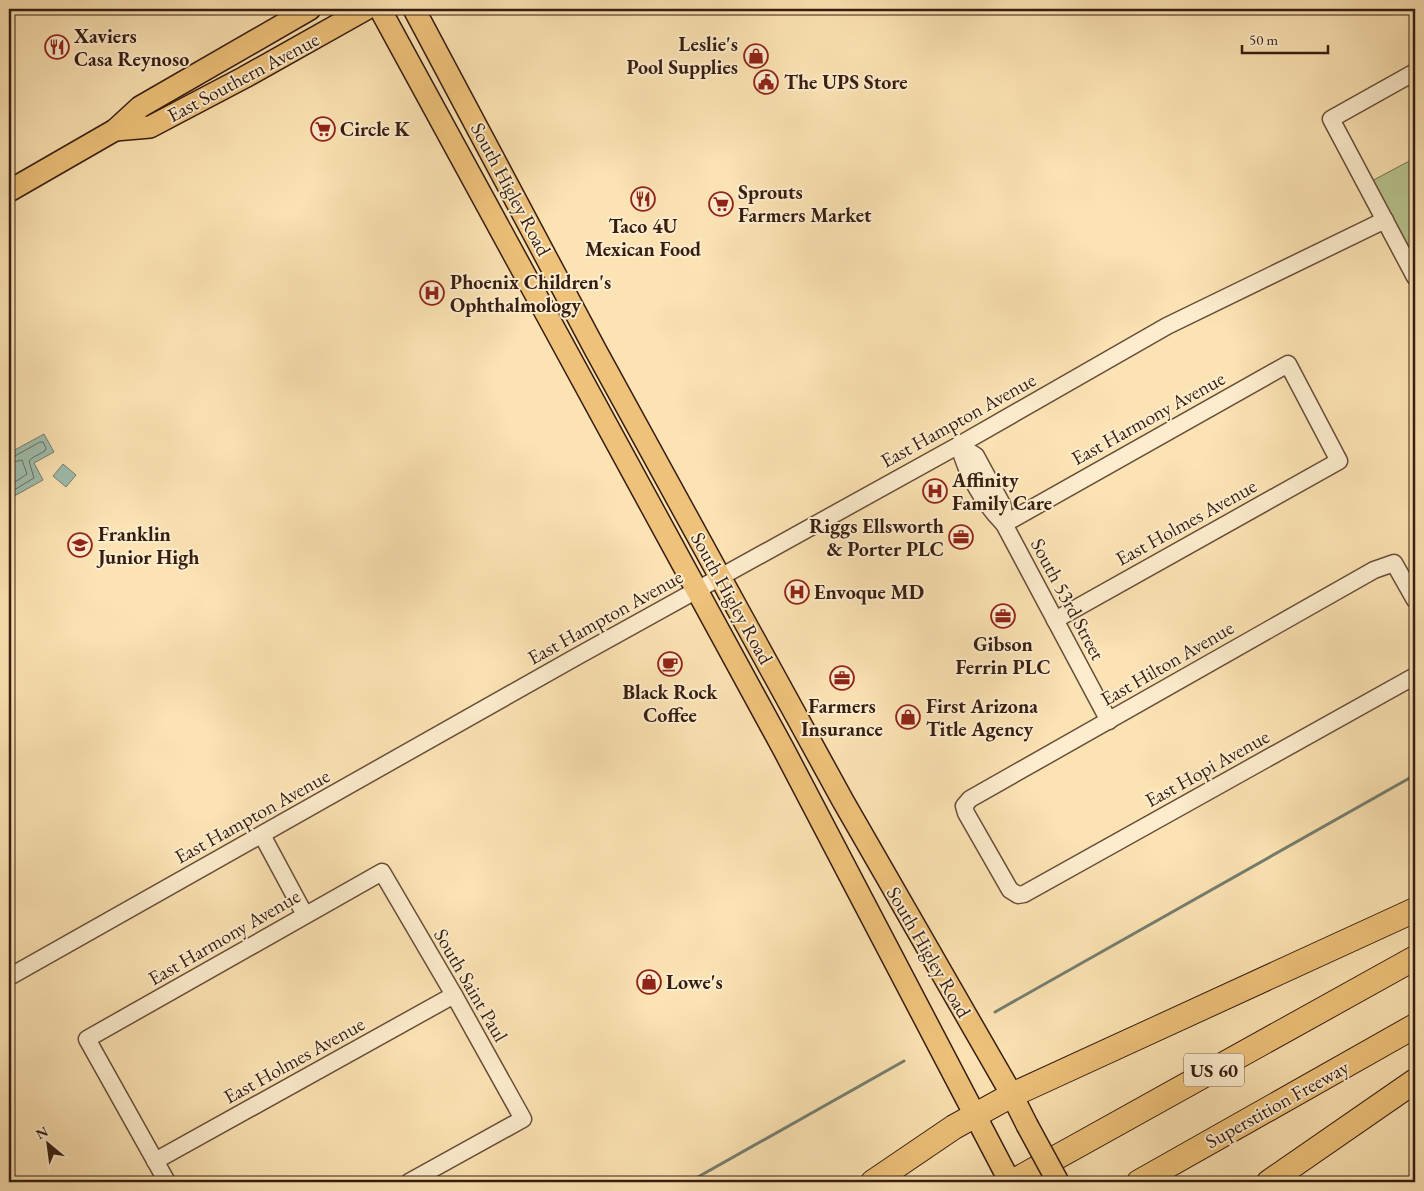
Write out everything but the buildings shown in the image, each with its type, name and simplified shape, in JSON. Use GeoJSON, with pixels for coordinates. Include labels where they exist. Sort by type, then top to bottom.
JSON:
{"type":"FeatureCollection","features":[{"type":"Feature","properties":{"kind":"highway"},"geometry":{"type":"LineString","coordinates":[[873,1182],[974,1115],[1012,1095],[1415,910]]}},
{"type":"Feature","properties":{"kind":"highway","name":"US 60"},"geometry":{"type":"LineString","coordinates":[[1011,1182],[1415,958]]}},
{"type":"Feature","properties":{"kind":"highway","name":"Superstition Freeway"},"geometry":{"type":"LineString","coordinates":[[1139,1182],[1415,1026]]}},
{"type":"Feature","properties":{"kind":"highway"},"geometry":{"type":"LineString","coordinates":[[1270,1182],[1415,1081]]}},
{"type":"Feature","properties":{"kind":"main road","name":"East Southern Avenue"},"geometry":{"type":"LineString","coordinates":[[9,191],[115,130],[140,106],[310,9]]}},
{"type":"Feature","properties":{"kind":"main road","name":"East Southern Avenue"},"geometry":{"type":"LineString","coordinates":[[115,130],[150,127],[245,77],[366,9]]}},
{"type":"Feature","properties":{"kind":"main road","name":"South Higley Road"},"geometry":{"type":"LineString","coordinates":[[380,9],[528,277],[827,830],[990,1146],[1011,1182]]}},
{"type":"Feature","properties":{"kind":"main road","name":"South Higley Road"},"geometry":{"type":"LineString","coordinates":[[414,9],[596,351],[720,577],[843,801],[1012,1095],[1058,1182]]}},
{"type":"Feature","properties":{"kind":"main road"},"geometry":{"type":"LineString","coordinates":[[469,170],[493,190],[530,253],[539,258],[545,255]]}},
{"type":"Feature","properties":{"kind":"main road"},"geometry":{"type":"LineString","coordinates":[[528,277],[539,277],[544,281],[576,340],[596,351]]}},
{"type":"Feature","properties":{"kind":"main road"},"geometry":{"type":"LineString","coordinates":[[827,830],[838,828],[850,838],[900,924],[926,946]]}},
{"type":"Feature","properties":{"kind":"street"},"geometry":{"type":"LineString","coordinates":[[1415,72],[1331,119],[1415,277]]}},
{"type":"Feature","properties":{"kind":"street","name":"East Hampton Avenue"},"geometry":{"type":"LineString","coordinates":[[9,977],[720,577],[959,445],[1167,326],[1385,220]]}},
{"type":"Feature","properties":{"kind":"street","name":"East Holmes Avenue"},"geometry":{"type":"LineString","coordinates":[[1055,620],[1339,460],[1288,364]]}},
{"type":"Feature","properties":{"kind":"street","name":"East Harmony Avenue"},"geometry":{"type":"LineString","coordinates":[[1004,524],[1288,364]]}},
{"type":"Feature","properties":{"kind":"street","name":"South 53rd Street"},"geometry":{"type":"LineString","coordinates":[[959,445],[964,462],[1003,506],[1004,524],[1108,721]]}},
{"type":"Feature","properties":{"kind":"street","name":"East Hilton Avenue"},"geometry":{"type":"LineString","coordinates":[[964,806],[970,799],[1374,570],[1394,563],[1415,600]]}},
{"type":"Feature","properties":{"kind":"street","name":"East Hopi Avenue"},"geometry":{"type":"LineString","coordinates":[[964,806],[966,813],[1010,890],[1018,895],[1024,894],[1415,676]]}},
{"type":"Feature","properties":{"kind":"street"},"geometry":{"type":"LineString","coordinates":[[262,835],[306,915]]}},
{"type":"Feature","properties":{"kind":"street","name":"East Harmony Avenue"},"geometry":{"type":"LineString","coordinates":[[155,1161],[87,1039],[382,872]]}},
{"type":"Feature","properties":{"kind":"street","name":"South Saint Paul"},"geometry":{"type":"LineString","coordinates":[[382,872],[454,995],[523,1119],[409,1182]]}},
{"type":"Feature","properties":{"kind":"street","name":"East Holmes Avenue"},"geometry":{"type":"LineString","coordinates":[[155,1161],[454,995]]}},
{"type":"Feature","properties":{"kind":"street"},"geometry":{"type":"LineString","coordinates":[[155,1161],[167,1182]]}},
{"type":"Feature","properties":{"kind":"green space"},"geometry":{"type":"Polygon","coordinates":[[[1415,158],[1415,277],[1366,184],[1415,158]]]}},
{"type":"Feature","properties":{"kind":"water"},"geometry":{"type":"Polygon","coordinates":[[[44,434],[54,452],[34,463],[43,480],[9,499],[9,453],[44,434]]]}},
{"type":"Feature","properties":{"kind":"water"},"geometry":{"type":"Polygon","coordinates":[[[63,464],[76,475],[66,487],[53,476],[63,464]]]}},
{"type":"Feature","properties":{"kind":"waterway"},"geometry":{"type":"LineString","coordinates":[[995,1012],[1415,775]]}},
{"type":"Feature","properties":{"kind":"waterway"},"geometry":{"type":"LineString","coordinates":[[689,1182],[904,1061]]}},
{"type":"Feature","properties":{"kind":"place","name":"Xaviers Casa Reynoso"},"geometry":{"type":"Point","coordinates":[57,47]}},
{"type":"Feature","properties":{"kind":"place","name":"Leslie's Pool Supplies"},"geometry":{"type":"Point","coordinates":[756,56]}},
{"type":"Feature","properties":{"kind":"place","name":"The UPS Store"},"geometry":{"type":"Point","coordinates":[766,82]}},
{"type":"Feature","properties":{"kind":"place","name":"Circle K"},"geometry":{"type":"Point","coordinates":[323,129]}},
{"type":"Feature","properties":{"kind":"place","name":"Taco 4U Mexican Food"},"geometry":{"type":"Point","coordinates":[643,199]}},
{"type":"Feature","properties":{"kind":"place","name":"Sprouts Farmers Market"},"geometry":{"type":"Point","coordinates":[721,204]}},
{"type":"Feature","properties":{"kind":"place","name":"Phoenix Children's Ophthalmology"},"geometry":{"type":"Point","coordinates":[432,293]}},
{"type":"Feature","properties":{"kind":"place","name":"Affinity Family Care"},"geometry":{"type":"Point","coordinates":[935,491]}},
{"type":"Feature","properties":{"kind":"place","name":"Riggs Ellsworth & Porter PLC"},"geometry":{"type":"Point","coordinates":[961,537]}},
{"type":"Feature","properties":{"kind":"place","name":"Franklin Junior High"},"geometry":{"type":"Point","coordinates":[80,545]}},
{"type":"Feature","properties":{"kind":"place","name":"Envoque MD"},"geometry":{"type":"Point","coordinates":[797,592]}},
{"type":"Feature","properties":{"kind":"place","name":"Gibson Ferrin PLC"},"geometry":{"type":"Point","coordinates":[1003,616]}},
{"type":"Feature","properties":{"kind":"place","name":"Black Rock Coffee"},"geometry":{"type":"Point","coordinates":[670,664]}},
{"type":"Feature","properties":{"kind":"place","name":"Farmers Insurance"},"geometry":{"type":"Point","coordinates":[842,678]}},
{"type":"Feature","properties":{"kind":"place","name":"First Arizona Title Agency"},"geometry":{"type":"Point","coordinates":[908,717]}},
{"type":"Feature","properties":{"kind":"place","name":"Lowe's"},"geometry":{"type":"Point","coordinates":[649,982]}}]}
